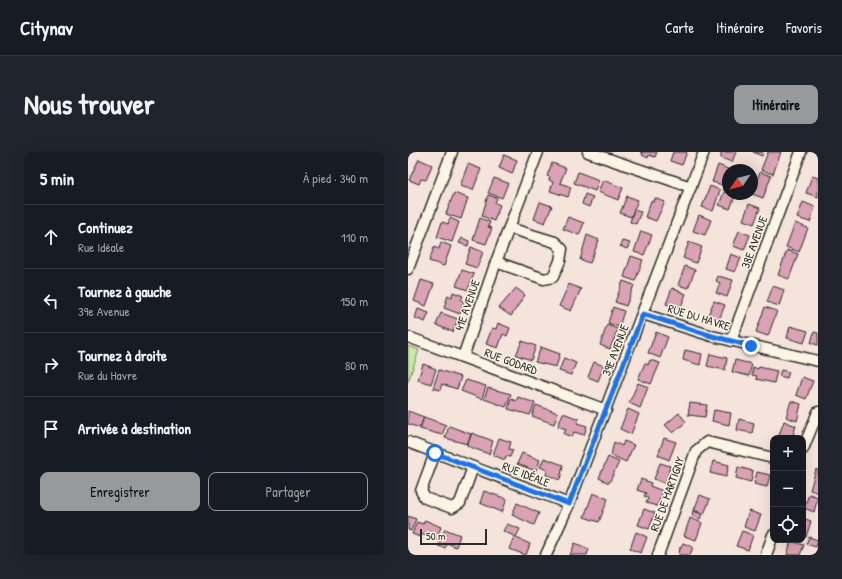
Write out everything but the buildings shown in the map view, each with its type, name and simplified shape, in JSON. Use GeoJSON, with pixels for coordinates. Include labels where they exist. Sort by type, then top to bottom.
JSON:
{"type":"FeatureCollection","features":[{"type":"Feature","properties":{"kind":"street"},"geometry":{"type":"LineString","coordinates":[[408,269],[452,152]]}},
{"type":"Feature","properties":{"kind":"street","name":"41E AVENUE"},"geometry":{"type":"LineString","coordinates":[[463,357],[496,262],[538,152]]}},
{"type":"Feature","properties":{"kind":"street"},"geometry":{"type":"LineString","coordinates":[[588,152],[691,187]]}},
{"type":"Feature","properties":{"kind":"street","name":"39E AVENUE"},"geometry":{"type":"LineString","coordinates":[[546,555],[569,504],[606,410],[704,152]]}},
{"type":"Feature","properties":{"kind":"street","name":"38E AVENUE"},"geometry":{"type":"LineString","coordinates":[[731,341],[801,152]]}},
{"type":"Feature","properties":{"kind":"street"},"geometry":{"type":"LineString","coordinates":[[496,262],[544,279],[553,277],[560,260],[562,249],[555,242],[509,228]]}},
{"type":"Feature","properties":{"kind":"street","name":"RUE DU HAVRE"},"geometry":{"type":"LineString","coordinates":[[643,314],[731,341],[818,361]]}},
{"type":"Feature","properties":{"kind":"street","name":"RUE GODARD"},"geometry":{"type":"LineString","coordinates":[[408,337],[606,410]]}},
{"type":"Feature","properties":{"kind":"street"},"geometry":{"type":"LineString","coordinates":[[806,442],[818,412]]}},
{"type":"Feature","properties":{"kind":"street","name":"RUE IDÉALE"},"geometry":{"type":"LineString","coordinates":[[408,442],[569,504]]}},
{"type":"Feature","properties":{"kind":"street","name":"RUE DE MARTIGNY"},"geometry":{"type":"LineString","coordinates":[[658,555],[696,451],[707,442],[770,457]]}},
{"type":"Feature","properties":{"kind":"street"},"geometry":{"type":"LineString","coordinates":[[435,453],[421,490],[425,498],[452,508],[460,503],[473,467]]}},
{"type":"Feature","properties":{"kind":"street"},"geometry":{"type":"LineString","coordinates":[[766,555],[770,543]]}},
{"type":"Feature","properties":{"kind":"green space"},"geometry":{"type":"Polygon","coordinates":[[[408,346],[419,350],[408,382],[408,346]]]}},
{"type":"Feature","properties":{"kind":"route"},"geometry":{"type":"LineString","coordinates":[[435,453],[569,504],[643,314],[712,336],[751,346]]}}]}
